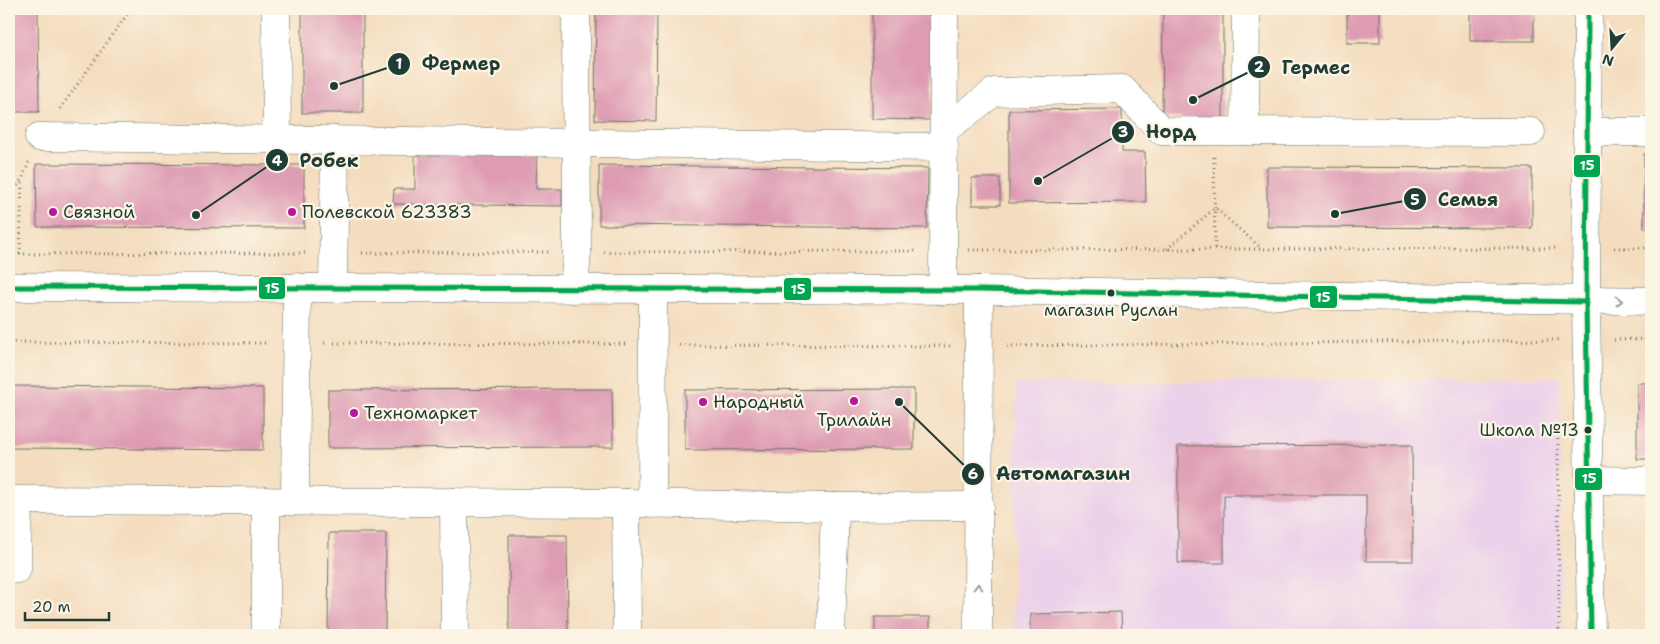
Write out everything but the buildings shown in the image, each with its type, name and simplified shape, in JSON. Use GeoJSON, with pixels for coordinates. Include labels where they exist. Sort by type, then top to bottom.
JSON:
{"type":"FeatureCollection","features":[{"type":"Feature","properties":{"kind":"street"},"geometry":{"type":"LineString","coordinates":[[276,9],[277,140]]}},
{"type":"Feature","properties":{"kind":"street"},"geometry":{"type":"LineString","coordinates":[[574,289],[576,252],[576,9]]}},
{"type":"Feature","properties":{"kind":"street"},"geometry":{"type":"LineString","coordinates":[[943,290],[944,9]]}},
{"type":"Feature","properties":{"kind":"street"},"geometry":{"type":"LineString","coordinates":[[1245,132],[1246,9]]}},
{"type":"Feature","properties":{"kind":"street"},"geometry":{"type":"LineString","coordinates":[[1588,9],[1586,302],[1590,635]]}},
{"type":"Feature","properties":{"kind":"street"},"geometry":{"type":"LineString","coordinates":[[39,137],[576,143],[944,138],[994,92],[1122,89],[1162,131],[1531,132]]}},
{"type":"Feature","properties":{"kind":"street"},"geometry":{"type":"LineString","coordinates":[[1587,132],[1651,132]]}},
{"type":"Feature","properties":{"kind":"street"},"geometry":{"type":"LineString","coordinates":[[333,287],[335,253],[335,140]]}},
{"type":"Feature","properties":{"kind":"street"},"geometry":{"type":"LineString","coordinates":[[9,287],[297,286],[979,290],[1586,302],[1651,301]]}},
{"type":"Feature","properties":{"kind":"street"},"geometry":{"type":"LineString","coordinates":[[295,501],[297,286]]}},
{"type":"Feature","properties":{"kind":"street"},"geometry":{"type":"LineString","coordinates":[[627,635],[639,504],[651,344],[653,289]]}},
{"type":"Feature","properties":{"kind":"street"},"geometry":{"type":"LineString","coordinates":[[978,635],[979,290]]}},
{"type":"Feature","properties":{"kind":"street"},"geometry":{"type":"LineString","coordinates":[[1589,480],[1651,481]]}},
{"type":"Feature","properties":{"kind":"street"},"geometry":{"type":"LineString","coordinates":[[9,569],[17,569],[18,500],[454,502],[835,507],[979,506]]}},
{"type":"Feature","properties":{"kind":"street"},"geometry":{"type":"LineString","coordinates":[[266,501],[266,635]]}},
{"type":"Feature","properties":{"kind":"street"},"geometry":{"type":"LineString","coordinates":[[454,502],[455,635]]}},
{"type":"Feature","properties":{"kind":"street"},"geometry":{"type":"LineString","coordinates":[[831,635],[835,507]]}},
{"type":"Feature","properties":{"kind":"path"},"geometry":{"type":"LineString","coordinates":[[9,198],[22,179],[39,137],[132,9]]}},
{"type":"Feature","properties":{"kind":"path"},"geometry":{"type":"LineString","coordinates":[[1214,131],[1215,249]]}},
{"type":"Feature","properties":{"kind":"path"},"geometry":{"type":"LineString","coordinates":[[20,254],[22,179]]}},
{"type":"Feature","properties":{"kind":"path"},"geometry":{"type":"LineString","coordinates":[[1215,208],[1261,249]]}},
{"type":"Feature","properties":{"kind":"path"},"geometry":{"type":"LineString","coordinates":[[1167,249],[1215,208]]}},
{"type":"Feature","properties":{"kind":"path"},"geometry":{"type":"LineString","coordinates":[[9,254],[1651,248]]}},
{"type":"Feature","properties":{"kind":"path"},"geometry":{"type":"LineString","coordinates":[[9,342],[979,346],[1651,339]]}},
{"type":"Feature","properties":{"kind":"shaded area","name":"Школа №13"},"geometry":{"type":"Polygon","coordinates":[[[1559,377],[1561,635],[1013,635],[1016,384],[1559,377]]]}},
{"type":"Feature","properties":{"kind":"transit line","name":"15"},"geometry":{"type":"LineString","coordinates":[[1588,9],[1586,302],[1591,635]]}},
{"type":"Feature","properties":{"kind":"transit line","name":"15"},"geometry":{"type":"LineString","coordinates":[[9,287],[979,290],[1586,302]]}},
{"type":"Feature","properties":{"kind":"place","name":"Фермер"},"geometry":{"type":"Point","coordinates":[334,86]}},
{"type":"Feature","properties":{"kind":"place","name":"Гермес"},"geometry":{"type":"Point","coordinates":[1193,100]}},
{"type":"Feature","properties":{"kind":"place","name":"Норд"},"geometry":{"type":"Point","coordinates":[1038,181]}},
{"type":"Feature","properties":{"kind":"place","name":"Связной"},"geometry":{"type":"Point","coordinates":[53,212]}},
{"type":"Feature","properties":{"kind":"place","name":"Полевской 623383"},"geometry":{"type":"Point","coordinates":[292,212]}},
{"type":"Feature","properties":{"kind":"place","name":"Семья"},"geometry":{"type":"Point","coordinates":[1335,214]}},
{"type":"Feature","properties":{"kind":"place","name":"Робек"},"geometry":{"type":"Point","coordinates":[196,215]}},
{"type":"Feature","properties":{"kind":"place","name":"магазин Руслан"},"geometry":{"type":"Point","coordinates":[1111,293]}},
{"type":"Feature","properties":{"kind":"place","name":"Трилайн"},"geometry":{"type":"Point","coordinates":[854,401]}},
{"type":"Feature","properties":{"kind":"place","name":"Народный"},"geometry":{"type":"Point","coordinates":[703,402]}},
{"type":"Feature","properties":{"kind":"place","name":"Автомагазин"},"geometry":{"type":"Point","coordinates":[899,402]}},
{"type":"Feature","properties":{"kind":"place","name":"Техномаркет"},"geometry":{"type":"Point","coordinates":[354,413]}},
{"type":"Feature","properties":{"kind":"place","name":"Школа №13"},"geometry":{"type":"Point","coordinates":[1588,430]}}]}
